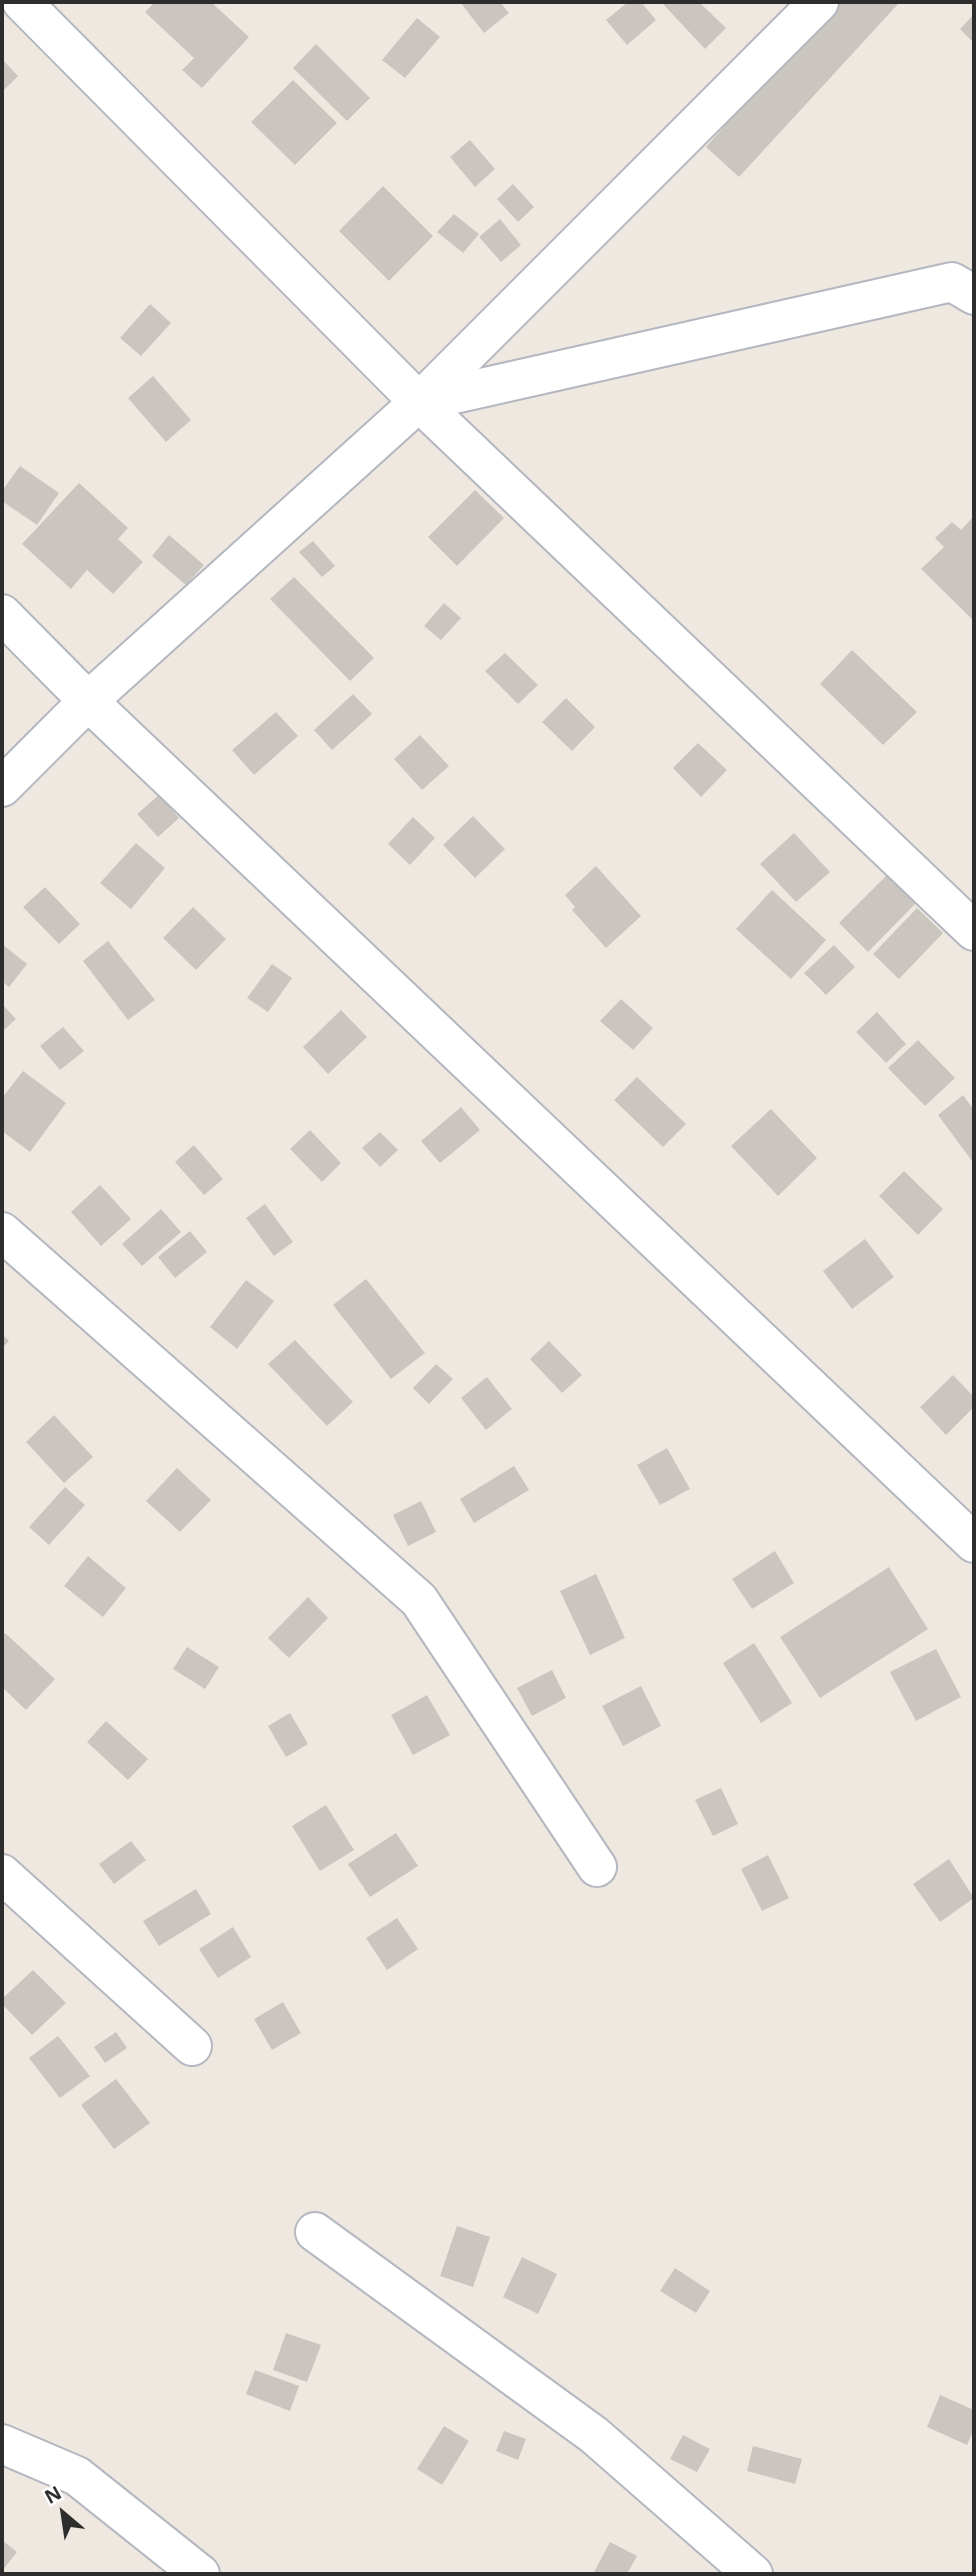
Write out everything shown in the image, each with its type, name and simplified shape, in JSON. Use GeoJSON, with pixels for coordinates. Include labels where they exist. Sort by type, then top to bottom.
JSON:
{"type":"FeatureCollection","features":[{"type":"Feature","properties":{"kind":"street"},"geometry":{"type":"LineString","coordinates":[[22,2],[419,402],[974,931]]}},
{"type":"Feature","properties":{"kind":"street"},"geometry":{"type":"LineString","coordinates":[[2,787],[88,701],[419,402],[819,2]]}},
{"type":"Feature","properties":{"kind":"street"},"geometry":{"type":"LineString","coordinates":[[419,402],[952,282],[974,295]]}},
{"type":"Feature","properties":{"kind":"street"},"geometry":{"type":"LineString","coordinates":[[2,614],[88,701],[974,1543]]}},
{"type":"Feature","properties":{"kind":"street"},"geometry":{"type":"LineString","coordinates":[[2,1232],[419,1600],[597,1867]]}},
{"type":"Feature","properties":{"kind":"street"},"geometry":{"type":"LineString","coordinates":[[2,1874],[192,2046]]}},
{"type":"Feature","properties":{"kind":"street"},"geometry":{"type":"LineString","coordinates":[[315,2232],[594,2435],[753,2574]]}},
{"type":"Feature","properties":{"kind":"street"},"geometry":{"type":"LineString","coordinates":[[2,2444],[77,2476],[200,2574]]}},
{"type":"Feature","properties":{"kind":"building"},"geometry":{"type":"Polygon","coordinates":[[[155,2],[211,2],[249,37],[202,88],[182,70],[194,58],[145,12],[155,2]]]}},
{"type":"Feature","properties":{"kind":"building"},"geometry":{"type":"Polygon","coordinates":[[[460,2],[500,2],[509,13],[484,33],[460,2]]]}},
{"type":"Feature","properties":{"kind":"building"},"geometry":{"type":"Polygon","coordinates":[[[628,2],[641,2],[656,20],[627,45],[606,20],[628,2]]]}},
{"type":"Feature","properties":{"kind":"building"},"geometry":{"type":"Polygon","coordinates":[[[661,2],[699,2],[726,28],[705,49],[661,2]]]}},
{"type":"Feature","properties":{"kind":"building"},"geometry":{"type":"Polygon","coordinates":[[[834,2],[900,2],[739,177],[706,147],[834,2]]]}},
{"type":"Feature","properties":{"kind":"building"},"geometry":{"type":"Polygon","coordinates":[[[974,14],[974,43],[960,29],[974,14]]]}},
{"type":"Feature","properties":{"kind":"building"},"geometry":{"type":"Polygon","coordinates":[[[417,18],[440,37],[405,78],[382,60],[417,18]]]}},
{"type":"Feature","properties":{"kind":"building"},"geometry":{"type":"Polygon","coordinates":[[[316,44],[370,98],[347,121],[293,68],[316,44]]]}},
{"type":"Feature","properties":{"kind":"building"},"geometry":{"type":"Polygon","coordinates":[[[2,59],[18,76],[2,92],[2,59]]]}},
{"type":"Feature","properties":{"kind":"building"},"geometry":{"type":"Polygon","coordinates":[[[293,80],[337,123],[295,165],[251,122],[293,80]]]}},
{"type":"Feature","properties":{"kind":"building"},"geometry":{"type":"Polygon","coordinates":[[[470,140],[495,169],[475,187],[450,157],[470,140]]]}},
{"type":"Feature","properties":{"kind":"building"},"geometry":{"type":"Polygon","coordinates":[[[513,184],[534,207],[518,222],[497,199],[513,184]]]}},
{"type":"Feature","properties":{"kind":"building"},"geometry":{"type":"Polygon","coordinates":[[[383,186],[433,236],[389,281],[339,231],[383,186]]]}},
{"type":"Feature","properties":{"kind":"building"},"geometry":{"type":"Polygon","coordinates":[[[454,214],[479,234],[463,253],[437,232],[454,214]]]}},
{"type":"Feature","properties":{"kind":"building"},"geometry":{"type":"Polygon","coordinates":[[[500,219],[521,245],[501,262],[479,237],[500,219]]]}},
{"type":"Feature","properties":{"kind":"building"},"geometry":{"type":"Polygon","coordinates":[[[150,304],[171,323],[141,356],[120,338],[150,304]]]}},
{"type":"Feature","properties":{"kind":"building"},"geometry":{"type":"Polygon","coordinates":[[[153,376],[191,420],[166,442],[128,398],[153,376]]]}},
{"type":"Feature","properties":{"kind":"building"},"geometry":{"type":"Polygon","coordinates":[[[20,466],[59,493],[37,525],[2,501],[2,491],[20,466]]]}},
{"type":"Feature","properties":{"kind":"building"},"geometry":{"type":"Polygon","coordinates":[[[79,483],[128,528],[118,539],[143,562],[113,594],[87,570],[71,589],[22,544],[79,483]]]}},
{"type":"Feature","properties":{"kind":"building"},"geometry":{"type":"Polygon","coordinates":[[[475,490],[504,518],[457,566],[428,537],[475,490]]]}},
{"type":"Feature","properties":{"kind":"building"},"geometry":{"type":"Polygon","coordinates":[[[974,516],[974,621],[921,569],[944,547],[935,538],[952,522],[961,530],[974,516]]]}},
{"type":"Feature","properties":{"kind":"building"},"geometry":{"type":"Polygon","coordinates":[[[169,535],[204,565],[186,585],[152,556],[169,535]]]}},
{"type":"Feature","properties":{"kind":"building"},"geometry":{"type":"Polygon","coordinates":[[[313,541],[335,566],[322,577],[299,552],[313,541]]]}},
{"type":"Feature","properties":{"kind":"building"},"geometry":{"type":"Polygon","coordinates":[[[294,577],[374,658],[350,681],[270,599],[294,577]]]}},
{"type":"Feature","properties":{"kind":"building"},"geometry":{"type":"Polygon","coordinates":[[[444,603],[461,618],[441,640],[424,626],[444,603]]]}},
{"type":"Feature","properties":{"kind":"building"},"geometry":{"type":"Polygon","coordinates":[[[852,650],[917,712],[883,745],[820,684],[852,650]]]}},
{"type":"Feature","properties":{"kind":"building"},"geometry":{"type":"Polygon","coordinates":[[[505,653],[538,685],[518,704],[485,671],[505,653]]]}},
{"type":"Feature","properties":{"kind":"building"},"geometry":{"type":"Polygon","coordinates":[[[353,694],[372,714],[332,750],[314,730],[353,694]]]}},
{"type":"Feature","properties":{"kind":"building"},"geometry":{"type":"Polygon","coordinates":[[[566,698],[595,727],[572,751],[542,722],[566,698]]]}},
{"type":"Feature","properties":{"kind":"building"},"geometry":{"type":"Polygon","coordinates":[[[276,712],[298,736],[254,775],[232,750],[276,712]]]}},
{"type":"Feature","properties":{"kind":"building"},"geometry":{"type":"Polygon","coordinates":[[[420,735],[449,766],[422,790],[394,759],[420,735]]]}},
{"type":"Feature","properties":{"kind":"building"},"geometry":{"type":"Polygon","coordinates":[[[698,743],[727,770],[701,797],[673,768],[698,743]]]}},
{"type":"Feature","properties":{"kind":"building"},"geometry":{"type":"Polygon","coordinates":[[[159,795],[179,818],[158,837],[137,814],[159,795]]]}},
{"type":"Feature","properties":{"kind":"building"},"geometry":{"type":"Polygon","coordinates":[[[473,816],[505,849],[475,878],[443,845],[473,816]]]}},
{"type":"Feature","properties":{"kind":"building"},"geometry":{"type":"Polygon","coordinates":[[[413,817],[435,838],[410,865],[388,844],[413,817]]]}},
{"type":"Feature","properties":{"kind":"building"},"geometry":{"type":"Polygon","coordinates":[[[794,833],[830,872],[796,902],[760,864],[794,833]]]}},
{"type":"Feature","properties":{"kind":"building"},"geometry":{"type":"Polygon","coordinates":[[[136,843],[165,868],[131,909],[100,883],[136,843]]]}},
{"type":"Feature","properties":{"kind":"building"},"geometry":{"type":"Polygon","coordinates":[[[596,866],[641,916],[606,948],[572,910],[575,907],[565,895],[596,866]]]}},
{"type":"Feature","properties":{"kind":"building"},"geometry":{"type":"Polygon","coordinates":[[[889,873],[918,901],[868,952],[839,923],[889,873]]]}},
{"type":"Feature","properties":{"kind":"building"},"geometry":{"type":"Polygon","coordinates":[[[45,887],[80,924],[59,944],[23,907],[45,887]]]}},
{"type":"Feature","properties":{"kind":"building"},"geometry":{"type":"Polygon","coordinates":[[[772,890],[826,940],[791,979],[736,929],[772,890]]]}},
{"type":"Feature","properties":{"kind":"building"},"geometry":{"type":"Polygon","coordinates":[[[193,907],[226,939],[196,970],[163,938],[193,907]]]}},
{"type":"Feature","properties":{"kind":"building"},"geometry":{"type":"Polygon","coordinates":[[[917,908],[943,933],[899,979],[873,954],[917,908]]]}},
{"type":"Feature","properties":{"kind":"building"},"geometry":{"type":"Polygon","coordinates":[[[108,941],[155,1000],[128,1020],[83,961],[108,941]]]}},
{"type":"Feature","properties":{"kind":"building"},"geometry":{"type":"Polygon","coordinates":[[[2,944],[27,964],[9,987],[2,981],[2,944]]]}},
{"type":"Feature","properties":{"kind":"building"},"geometry":{"type":"Polygon","coordinates":[[[834,945],[855,967],[826,995],[804,973],[834,945]]]}},
{"type":"Feature","properties":{"kind":"building"},"geometry":{"type":"Polygon","coordinates":[[[272,964],[292,978],[268,1012],[247,998],[272,964]]]}},
{"type":"Feature","properties":{"kind":"building"},"geometry":{"type":"Polygon","coordinates":[[[621,999],[653,1028],[633,1050],[600,1021],[621,999]]]}},
{"type":"Feature","properties":{"kind":"building"},"geometry":{"type":"Polygon","coordinates":[[[2,1004],[16,1019],[2,1032],[2,1004]]]}},
{"type":"Feature","properties":{"kind":"building"},"geometry":{"type":"Polygon","coordinates":[[[341,1010],[367,1037],[328,1074],[303,1047],[341,1010]]]}},
{"type":"Feature","properties":{"kind":"building"},"geometry":{"type":"Polygon","coordinates":[[[877,1012],[906,1044],[886,1063],[856,1032],[877,1012]]]}},
{"type":"Feature","properties":{"kind":"building"},"geometry":{"type":"Polygon","coordinates":[[[63,1027],[84,1051],[60,1070],[40,1046],[63,1027]]]}},
{"type":"Feature","properties":{"kind":"building"},"geometry":{"type":"Polygon","coordinates":[[[918,1040],[955,1078],[925,1106],[888,1068],[918,1040]]]}},
{"type":"Feature","properties":{"kind":"building"},"geometry":{"type":"Polygon","coordinates":[[[23,1071],[66,1103],[30,1152],[2,1131],[2,1098],[23,1071]]]}},
{"type":"Feature","properties":{"kind":"building"},"geometry":{"type":"Polygon","coordinates":[[[637,1077],[686,1124],[663,1147],[614,1100],[637,1077]]]}},
{"type":"Feature","properties":{"kind":"building"},"geometry":{"type":"Polygon","coordinates":[[[963,1095],[974,1110],[972,1161],[938,1115],[963,1095]]]}},
{"type":"Feature","properties":{"kind":"building"},"geometry":{"type":"Polygon","coordinates":[[[461,1107],[480,1130],[440,1163],[421,1141],[461,1107]]]}},
{"type":"Feature","properties":{"kind":"building"},"geometry":{"type":"Polygon","coordinates":[[[771,1109],[817,1158],[778,1196],[731,1146],[771,1109]]]}},
{"type":"Feature","properties":{"kind":"building"},"geometry":{"type":"Polygon","coordinates":[[[310,1130],[341,1163],[322,1182],[290,1149],[310,1130]]]}},
{"type":"Feature","properties":{"kind":"building"},"geometry":{"type":"Polygon","coordinates":[[[380,1132],[398,1150],[380,1167],[362,1148],[380,1132]]]}},
{"type":"Feature","properties":{"kind":"building"},"geometry":{"type":"Polygon","coordinates":[[[194,1145],[223,1179],[204,1195],[175,1162],[194,1145]]]}},
{"type":"Feature","properties":{"kind":"building"},"geometry":{"type":"Polygon","coordinates":[[[904,1171],[943,1209],[918,1235],[879,1196],[904,1171]]]}},
{"type":"Feature","properties":{"kind":"building"},"geometry":{"type":"Polygon","coordinates":[[[100,1185],[131,1219],[101,1246],[71,1212],[100,1185]]]}},
{"type":"Feature","properties":{"kind":"building"},"geometry":{"type":"Polygon","coordinates":[[[265,1204],[293,1242],[274,1256],[246,1218],[265,1204]]]}},
{"type":"Feature","properties":{"kind":"building"},"geometry":{"type":"Polygon","coordinates":[[[161,1209],[181,1232],[142,1266],[122,1244],[161,1209]]]}},
{"type":"Feature","properties":{"kind":"building"},"geometry":{"type":"Polygon","coordinates":[[[190,1231],[207,1252],[175,1278],[158,1257],[190,1231]]]}},
{"type":"Feature","properties":{"kind":"building"},"geometry":{"type":"Polygon","coordinates":[[[865,1239],[894,1277],[852,1309],[823,1271],[865,1239]]]}},
{"type":"Feature","properties":{"kind":"building"},"geometry":{"type":"Polygon","coordinates":[[[366,1279],[425,1353],[391,1379],[333,1305],[366,1279]]]}},
{"type":"Feature","properties":{"kind":"building"},"geometry":{"type":"Polygon","coordinates":[[[246,1280],[274,1301],[237,1349],[210,1327],[246,1280]]]}},
{"type":"Feature","properties":{"kind":"building"},"geometry":{"type":"Polygon","coordinates":[[[2,1334],[9,1341],[2,1348],[2,1334]]]}},
{"type":"Feature","properties":{"kind":"building"},"geometry":{"type":"Polygon","coordinates":[[[295,1340],[353,1402],[327,1426],[268,1364],[295,1340]]]}},
{"type":"Feature","properties":{"kind":"building"},"geometry":{"type":"Polygon","coordinates":[[[549,1341],[582,1375],[562,1393],[530,1359],[549,1341]]]}},
{"type":"Feature","properties":{"kind":"building"},"geometry":{"type":"Polygon","coordinates":[[[436,1364],[453,1379],[429,1404],[413,1388],[436,1364]]]}},
{"type":"Feature","properties":{"kind":"building"},"geometry":{"type":"Polygon","coordinates":[[[953,1375],[974,1397],[974,1407],[946,1435],[920,1407],[953,1375]]]}},
{"type":"Feature","properties":{"kind":"building"},"geometry":{"type":"Polygon","coordinates":[[[487,1377],[512,1409],[486,1430],[461,1398],[487,1377]]]}},
{"type":"Feature","properties":{"kind":"building"},"geometry":{"type":"Polygon","coordinates":[[[54,1415],[93,1457],[64,1483],[26,1442],[54,1415]]]}},
{"type":"Feature","properties":{"kind":"building"},"geometry":{"type":"Polygon","coordinates":[[[667,1448],[690,1489],[660,1505],[637,1465],[667,1448]]]}},
{"type":"Feature","properties":{"kind":"building"},"geometry":{"type":"Polygon","coordinates":[[[514,1466],[529,1490],[474,1523],[460,1499],[514,1466]]]}},
{"type":"Feature","properties":{"kind":"building"},"geometry":{"type":"Polygon","coordinates":[[[177,1468],[211,1500],[180,1532],[146,1501],[177,1468]]]}},
{"type":"Feature","properties":{"kind":"building"},"geometry":{"type":"Polygon","coordinates":[[[65,1487],[85,1505],[49,1545],[29,1527],[65,1487]]]}},
{"type":"Feature","properties":{"kind":"building"},"geometry":{"type":"Polygon","coordinates":[[[421,1501],[436,1532],[408,1546],[393,1515],[421,1501]]]}},
{"type":"Feature","properties":{"kind":"building"},"geometry":{"type":"Polygon","coordinates":[[[775,1551],[794,1583],[752,1609],[732,1579],[775,1551]]]}},
{"type":"Feature","properties":{"kind":"building"},"geometry":{"type":"Polygon","coordinates":[[[88,1556],[126,1588],[103,1617],[64,1586],[88,1556]]]}},
{"type":"Feature","properties":{"kind":"building"},"geometry":{"type":"Polygon","coordinates":[[[889,1567],[928,1629],[820,1698],[780,1637],[889,1567]]]}},
{"type":"Feature","properties":{"kind":"building"},"geometry":{"type":"Polygon","coordinates":[[[596,1574],[625,1638],[590,1655],[560,1591],[596,1574]]]}},
{"type":"Feature","properties":{"kind":"building"},"geometry":{"type":"Polygon","coordinates":[[[308,1597],[328,1618],[289,1658],[268,1638],[308,1597]]]}},
{"type":"Feature","properties":{"kind":"building"},"geometry":{"type":"Polygon","coordinates":[[[5,1633],[55,1679],[26,1710],[2,1687],[2,1637],[5,1633]]]}},
{"type":"Feature","properties":{"kind":"building"},"geometry":{"type":"Polygon","coordinates":[[[754,1643],[792,1703],[761,1723],[723,1663],[754,1643]]]}},
{"type":"Feature","properties":{"kind":"building"},"geometry":{"type":"Polygon","coordinates":[[[187,1647],[219,1667],[205,1689],[173,1669],[187,1647]]]}},
{"type":"Feature","properties":{"kind":"building"},"geometry":{"type":"Polygon","coordinates":[[[936,1649],[961,1697],[916,1721],[890,1672],[936,1649]]]}},
{"type":"Feature","properties":{"kind":"building"},"geometry":{"type":"Polygon","coordinates":[[[552,1670],[566,1698],[532,1716],[517,1688],[552,1670]]]}},
{"type":"Feature","properties":{"kind":"building"},"geometry":{"type":"Polygon","coordinates":[[[641,1686],[661,1726],[623,1746],[602,1706],[641,1686]]]}},
{"type":"Feature","properties":{"kind":"building"},"geometry":{"type":"Polygon","coordinates":[[[427,1695],[450,1735],[413,1755],[391,1715],[427,1695]]]}},
{"type":"Feature","properties":{"kind":"building"},"geometry":{"type":"Polygon","coordinates":[[[290,1713],[308,1744],[286,1757],[268,1726],[290,1713]]]}},
{"type":"Feature","properties":{"kind":"building"},"geometry":{"type":"Polygon","coordinates":[[[106,1721],[148,1759],[128,1780],[87,1742],[106,1721]]]}},
{"type":"Feature","properties":{"kind":"building"},"geometry":{"type":"Polygon","coordinates":[[[721,1788],[738,1824],[713,1836],[695,1800],[721,1788]]]}},
{"type":"Feature","properties":{"kind":"building"},"geometry":{"type":"Polygon","coordinates":[[[326,1805],[354,1850],[320,1871],[292,1826],[326,1805]]]}},
{"type":"Feature","properties":{"kind":"building"},"geometry":{"type":"Polygon","coordinates":[[[396,1833],[418,1866],[370,1897],[348,1864],[396,1833]]]}},
{"type":"Feature","properties":{"kind":"building"},"geometry":{"type":"Polygon","coordinates":[[[131,1841],[146,1860],[114,1884],[99,1864],[131,1841]]]}},
{"type":"Feature","properties":{"kind":"building"},"geometry":{"type":"Polygon","coordinates":[[[768,1855],[789,1898],[762,1911],[741,1869],[768,1855]]]}},
{"type":"Feature","properties":{"kind":"building"},"geometry":{"type":"Polygon","coordinates":[[[949,1859],[974,1898],[940,1922],[913,1884],[949,1859]]]}},
{"type":"Feature","properties":{"kind":"building"},"geometry":{"type":"Polygon","coordinates":[[[196,1889],[211,1914],[159,1946],[143,1921],[196,1889]]]}},
{"type":"Feature","properties":{"kind":"building"},"geometry":{"type":"Polygon","coordinates":[[[397,1918],[418,1949],[387,1970],[366,1938],[397,1918]]]}},
{"type":"Feature","properties":{"kind":"building"},"geometry":{"type":"Polygon","coordinates":[[[233,1927],[251,1957],[218,1978],[199,1949],[233,1927]]]}},
{"type":"Feature","properties":{"kind":"building"},"geometry":{"type":"Polygon","coordinates":[[[33,1970],[66,2003],[32,2035],[2,2004],[2,1999],[33,1970]]]}},
{"type":"Feature","properties":{"kind":"building"},"geometry":{"type":"Polygon","coordinates":[[[283,2002],[301,2033],[272,2050],[254,2019],[283,2002]]]}},
{"type":"Feature","properties":{"kind":"building"},"geometry":{"type":"Polygon","coordinates":[[[116,2032],[127,2048],[105,2063],[94,2047],[116,2032]]]}},
{"type":"Feature","properties":{"kind":"building"},"geometry":{"type":"Polygon","coordinates":[[[58,2036],[90,2076],[60,2098],[29,2058],[58,2036]]]}},
{"type":"Feature","properties":{"kind":"building"},"geometry":{"type":"Polygon","coordinates":[[[116,2079],[150,2123],[114,2149],[81,2105],[116,2079]]]}},
{"type":"Feature","properties":{"kind":"building"},"geometry":{"type":"Polygon","coordinates":[[[457,2226],[490,2237],[473,2287],[440,2276],[457,2226]]]}},
{"type":"Feature","properties":{"kind":"building"},"geometry":{"type":"Polygon","coordinates":[[[522,2257],[557,2274],[538,2314],[503,2297],[522,2257]]]}},
{"type":"Feature","properties":{"kind":"building"},"geometry":{"type":"Polygon","coordinates":[[[675,2268],[710,2291],[696,2313],[660,2291],[675,2268]]]}},
{"type":"Feature","properties":{"kind":"building"},"geometry":{"type":"Polygon","coordinates":[[[286,2333],[321,2345],[307,2382],[273,2370],[286,2333]]]}},
{"type":"Feature","properties":{"kind":"building"},"geometry":{"type":"Polygon","coordinates":[[[255,2370],[299,2386],[290,2411],[246,2394],[255,2370]]]}},
{"type":"Feature","properties":{"kind":"building"},"geometry":{"type":"Polygon","coordinates":[[[940,2395],[974,2410],[974,2429],[967,2445],[927,2427],[940,2395]]]}},
{"type":"Feature","properties":{"kind":"building"},"geometry":{"type":"Polygon","coordinates":[[[444,2426],[469,2441],[442,2485],[417,2469],[444,2426]]]}},
{"type":"Feature","properties":{"kind":"building"},"geometry":{"type":"Polygon","coordinates":[[[504,2431],[526,2439],[518,2460],[496,2451],[504,2431]]]}},
{"type":"Feature","properties":{"kind":"building"},"geometry":{"type":"Polygon","coordinates":[[[683,2435],[710,2449],[697,2472],[670,2459],[683,2435]]]}},
{"type":"Feature","properties":{"kind":"building"},"geometry":{"type":"Polygon","coordinates":[[[753,2446],[802,2459],[795,2484],[747,2471],[753,2446]]]}},
{"type":"Feature","properties":{"kind":"building"},"geometry":{"type":"Polygon","coordinates":[[[2,2540],[17,2552],[2,2571],[2,2540]]]}},
{"type":"Feature","properties":{"kind":"building"},"geometry":{"type":"Polygon","coordinates":[[[610,2542],[637,2556],[627,2574],[593,2574],[610,2542]]]}}]}
